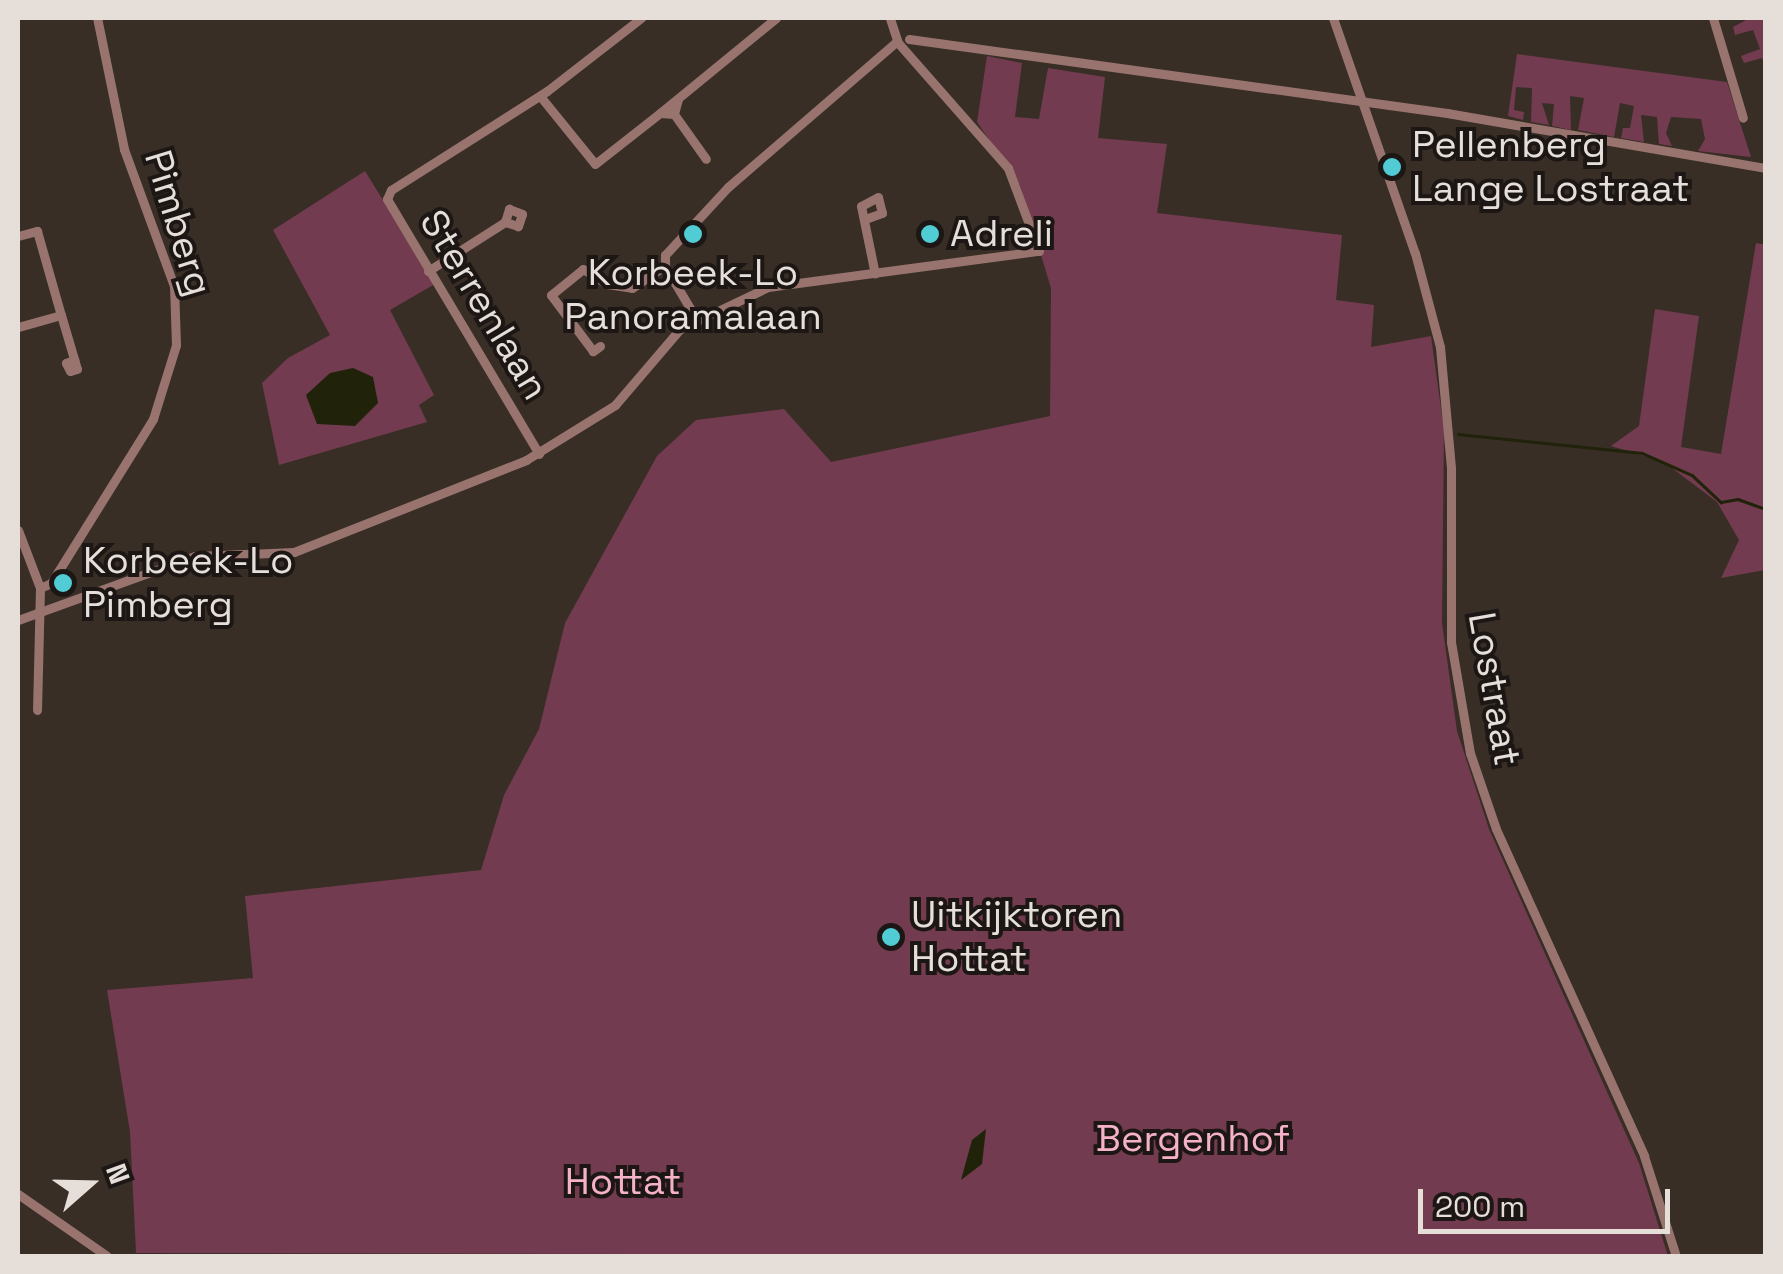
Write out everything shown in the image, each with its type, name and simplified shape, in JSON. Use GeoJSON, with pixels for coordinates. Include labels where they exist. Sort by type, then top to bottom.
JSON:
{"type":"FeatureCollection","features":[{"type":"Feature","properties":{"kind":"street","name":"Pimberg"},"geometry":{"type":"LineString","coordinates":[[40,588],[50,583],[153,419],[176,346],[174,286],[124,150],[96,18]]}},
{"type":"Feature","properties":{"kind":"street","name":"Sterrenlaan"},"geometry":{"type":"LineString","coordinates":[[539,454],[388,205],[388,194],[540,96],[642,18]]}},
{"type":"Feature","properties":{"kind":"street"},"geometry":{"type":"LineString","coordinates":[[540,96],[594,164],[776,18]]}},
{"type":"Feature","properties":{"kind":"street"},"geometry":{"type":"LineString","coordinates":[[18,620],[208,553],[305,548],[539,454],[615,405],[674,334],[780,284],[1040,251],[1008,168],[903,40],[890,18]]}},
{"type":"Feature","properties":{"kind":"street","name":"Lostraat"},"geometry":{"type":"LineString","coordinates":[[1333,18],[1440,347],[1451,452],[1451,642],[1470,753],[1496,829],[1644,1156],[1676,1256]]}},
{"type":"Feature","properties":{"kind":"street"},"geometry":{"type":"LineString","coordinates":[[1713,18],[1743,118]]}},
{"type":"Feature","properties":{"kind":"street"},"geometry":{"type":"LineString","coordinates":[[697,320],[665,266],[665,255],[732,184],[903,40],[1363,105],[1447,113],[1766,168]]}},
{"type":"Feature","properties":{"kind":"street"},"geometry":{"type":"LineString","coordinates":[[674,114],[678,99]]}},
{"type":"Feature","properties":{"kind":"street"},"geometry":{"type":"LineString","coordinates":[[660,112],[674,114],[706,159]]}},
{"type":"Feature","properties":{"kind":"street"},"geometry":{"type":"LineString","coordinates":[[868,218],[875,274]]}},
{"type":"Feature","properties":{"kind":"street"},"geometry":{"type":"LineString","coordinates":[[428,270],[504,222]]}},
{"type":"Feature","properties":{"kind":"street"},"geometry":{"type":"LineString","coordinates":[[18,236],[37,231],[72,351],[76,369],[70,371],[66,364],[74,360]]}},
{"type":"Feature","properties":{"kind":"street"},"geometry":{"type":"LineString","coordinates":[[600,346],[592,351],[552,295],[582,269],[606,284],[632,288],[665,266]]}},
{"type":"Feature","properties":{"kind":"street"},"geometry":{"type":"LineString","coordinates":[[18,327],[61,315]]}},
{"type":"Feature","properties":{"kind":"street"},"geometry":{"type":"LineString","coordinates":[[18,530],[40,588],[37,710]]}},
{"type":"Feature","properties":{"kind":"street"},"geometry":{"type":"LineString","coordinates":[[18,1194],[107,1256]]}},
{"type":"Feature","properties":{"kind":"green space"},"geometry":{"type":"Polygon","coordinates":[[[1750,18],[1765,18],[1765,67],[1762,58],[1744,63],[1741,56],[1760,49],[1753,30],[1735,35],[1733,27],[1750,18]]]}},
{"type":"Feature","properties":{"kind":"green space"},"geometry":{"type":"Polygon","coordinates":[[[1517,54],[1727,82],[1751,157],[1698,151],[1705,139],[1701,119],[1671,117],[1666,133],[1672,146],[1659,144],[1657,117],[1641,115],[1644,142],[1621,138],[1623,128],[1630,128],[1634,106],[1620,103],[1614,137],[1578,130],[1584,98],[1570,96],[1571,130],[1552,126],[1554,104],[1542,103],[1549,125],[1531,122],[1532,88],[1516,87],[1514,110],[1524,112],[1523,120],[1508,116],[1517,54]]]}},
{"type":"Feature","properties":{"kind":"green space"},"geometry":{"type":"Polygon","coordinates":[[[987,56],[1022,63],[1015,117],[1039,119],[1048,68],[1105,77],[1098,138],[1167,144],[1157,213],[1342,235],[1336,300],[1374,305],[1371,347],[1431,336],[1444,430],[1442,623],[1457,731],[1489,829],[1639,1163],[1668,1256],[136,1253],[130,1132],[107,990],[253,978],[245,896],[481,870],[504,795],[539,729],[565,623],[657,456],[696,420],[784,409],[831,462],[1050,416],[1051,288],[1020,186],[977,122],[987,56]]]}},
{"type":"Feature","properties":{"kind":"green space"},"geometry":{"type":"Polygon","coordinates":[[[365,171],[435,284],[390,310],[434,395],[419,405],[427,422],[279,465],[262,383],[288,358],[330,335],[273,230],[365,171]]]}},
{"type":"Feature","properties":{"kind":"green space"},"geometry":{"type":"Polygon","coordinates":[[[1756,243],[1766,245],[1765,570],[1721,578],[1739,540],[1717,502],[1664,462],[1611,446],[1639,426],[1655,309],[1699,316],[1681,447],[1721,454],[1756,243]]]}},
{"type":"Feature","properties":{"kind":"shaded area"},"geometry":{"type":"Polygon","coordinates":[[[353,368],[373,377],[378,403],[355,426],[317,424],[306,395],[330,373],[353,368]]]}},
{"type":"Feature","properties":{"kind":"shaded area"},"geometry":{"type":"Polygon","coordinates":[[[986,1129],[982,1164],[961,1180],[972,1140],[986,1129]]]}},
{"type":"Feature","properties":{"kind":"waterway"},"geometry":{"type":"LineString","coordinates":[[1458,434],[1642,453],[1692,475],[1721,502],[1738,499],[1766,509]]}},
{"type":"Feature","properties":{"kind":"place","name":"Pellenberg Lange Lostraat"},"geometry":{"type":"Point","coordinates":[1392,167]}},
{"type":"Feature","properties":{"kind":"place","name":"Korbeek-Lo Panoramalaan"},"geometry":{"type":"Point","coordinates":[693,234]}},
{"type":"Feature","properties":{"kind":"place","name":"Adreli"},"geometry":{"type":"Point","coordinates":[930,234]}},
{"type":"Feature","properties":{"kind":"place","name":"Korbeek-Lo Pimberg"},"geometry":{"type":"Point","coordinates":[63,583]}},
{"type":"Feature","properties":{"kind":"place","name":"Uitkijktoren Hottat"},"geometry":{"type":"Point","coordinates":[891,937]}},
{"type":"Feature","properties":{"kind":"park label","name":"Bergenhof"},"geometry":{"type":"Point","coordinates":[1193,1139]}},
{"type":"Feature","properties":{"kind":"park label","name":"Hottat"},"geometry":{"type":"Point","coordinates":[623,1182]}}]}
